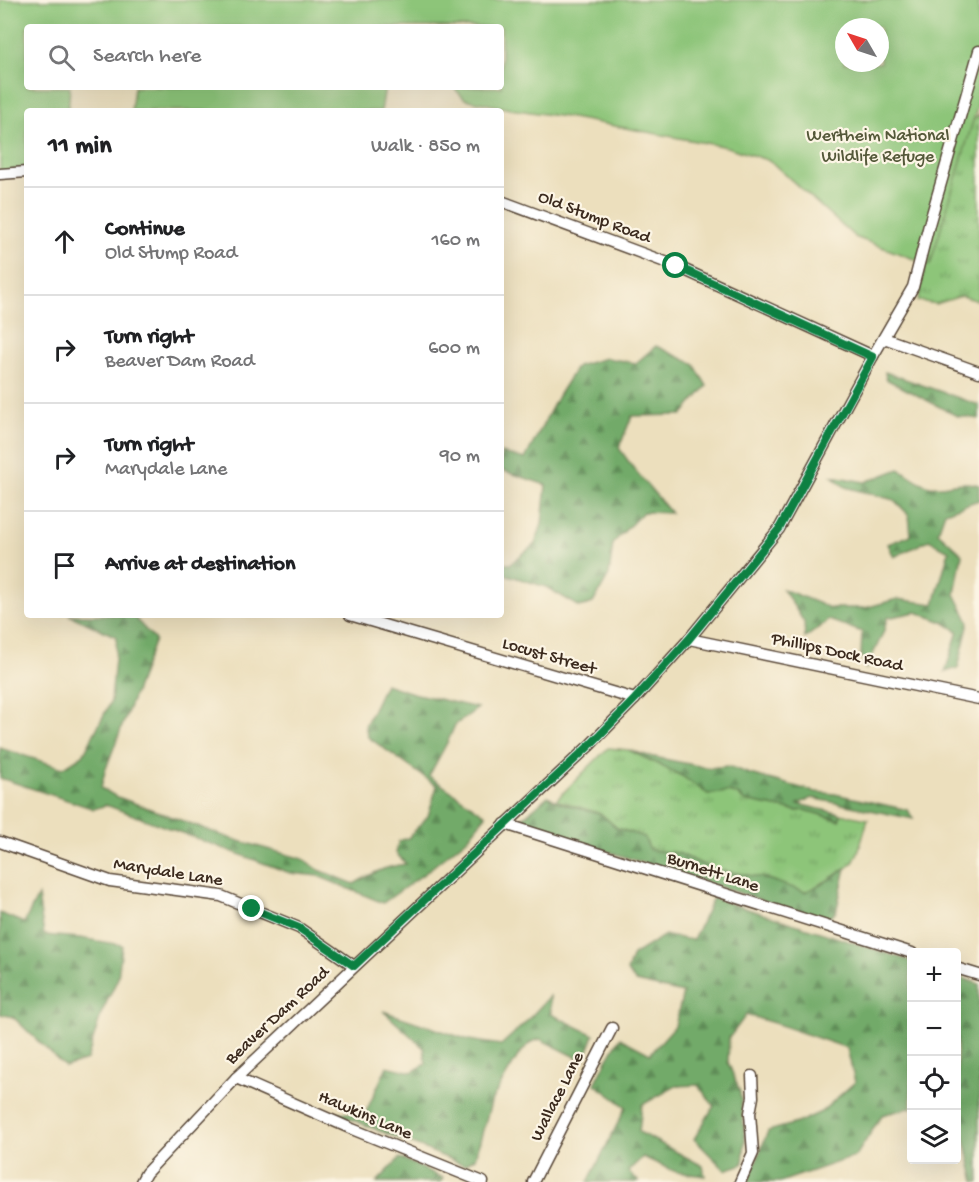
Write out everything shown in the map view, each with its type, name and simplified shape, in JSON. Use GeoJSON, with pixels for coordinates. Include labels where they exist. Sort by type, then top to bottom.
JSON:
{"type":"FeatureCollection","features":[{"type":"Feature","properties":{"kind":"street","name":"Beaver Dam Road"},"geometry":{"type":"LineString","coordinates":[[141,1182],[146,1173],[236,1078],[590,745],[635,699],[689,639],[779,529],[913,287],[979,51]]}},
{"type":"Feature","properties":{"kind":"street"},"geometry":{"type":"LineString","coordinates":[[0,174],[24,172]]}},
{"type":"Feature","properties":{"kind":"street","name":"Old Stump Road"},"geometry":{"type":"LineString","coordinates":[[504,202],[676,266],[873,357]]}},
{"type":"Feature","properties":{"kind":"street"},"geometry":{"type":"LineString","coordinates":[[884,338],[979,372]]}},
{"type":"Feature","properties":{"kind":"street","name":"Locust Street"},"geometry":{"type":"LineString","coordinates":[[360,618],[635,699]]}},
{"type":"Feature","properties":{"kind":"street","name":"Phillips Dock Road"},"geometry":{"type":"LineString","coordinates":[[689,639],[979,699]]}},
{"type":"Feature","properties":{"kind":"street","name":"Burnett Lane"},"geometry":{"type":"LineString","coordinates":[[505,824],[907,951]]}},
{"type":"Feature","properties":{"kind":"street","name":"Marydale Lane"},"geometry":{"type":"LineString","coordinates":[[0,842],[110,881],[221,897],[299,928],[354,966]]}},
{"type":"Feature","properties":{"kind":"street"},"geometry":{"type":"LineString","coordinates":[[961,969],[979,975]]}},
{"type":"Feature","properties":{"kind":"street","name":"Wallace Lane"},"geometry":{"type":"LineString","coordinates":[[533,1182],[612,1028]]}},
{"type":"Feature","properties":{"kind":"street"},"geometry":{"type":"LineString","coordinates":[[740,1182],[753,1153],[750,1113],[753,1097],[752,1076]]}},
{"type":"Feature","properties":{"kind":"street","name":"Hawkins Lane"},"geometry":{"type":"LineString","coordinates":[[236,1078],[352,1129],[483,1182]]}},
{"type":"Feature","properties":{"kind":"green space","name":"Wertheim National Wildlife Refuge"},"geometry":{"type":"Polygon","coordinates":[[[0,0],[979,0],[979,101],[930,265],[855,237],[770,161],[727,147],[465,99],[456,90],[504,90],[504,24],[24,24],[24,90],[70,90],[68,108],[24,108],[24,168],[0,172],[0,0]]]}},
{"type":"Feature","properties":{"kind":"green space"},"geometry":{"type":"Polygon","coordinates":[[[134,90],[384,90],[382,108],[131,108],[134,90]]]}},
{"type":"Feature","properties":{"kind":"green space"},"geometry":{"type":"Polygon","coordinates":[[[979,114],[979,301],[961,296],[936,304],[918,301],[934,225],[964,131],[979,114]]]}},
{"type":"Feature","properties":{"kind":"green space"},"geometry":{"type":"Polygon","coordinates":[[[656,346],[694,364],[707,386],[682,415],[632,416],[619,448],[671,513],[643,512],[613,543],[609,575],[593,603],[580,607],[546,587],[504,574],[504,563],[510,564],[535,544],[542,524],[546,485],[504,471],[504,454],[525,459],[558,396],[577,366],[606,358],[636,363],[656,346]]]}},
{"type":"Feature","properties":{"kind":"green space"},"geometry":{"type":"Polygon","coordinates":[[[885,372],[979,405],[979,419],[957,416],[886,379],[885,372]]]}},
{"type":"Feature","properties":{"kind":"green space"},"geometry":{"type":"Polygon","coordinates":[[[899,469],[930,486],[966,483],[979,485],[979,500],[945,512],[938,532],[962,554],[955,594],[969,622],[958,668],[945,672],[958,631],[943,622],[916,612],[887,618],[884,631],[866,669],[861,656],[862,632],[829,620],[805,638],[804,622],[783,589],[830,608],[865,608],[897,599],[934,604],[949,551],[929,540],[894,557],[888,544],[911,535],[909,515],[894,500],[845,487],[832,476],[865,482],[899,469]]]}},
{"type":"Feature","properties":{"kind":"green space"},"geometry":{"type":"Polygon","coordinates":[[[76,618],[135,618],[155,640],[105,771],[101,788],[115,796],[232,839],[303,859],[319,870],[354,884],[385,869],[406,864],[396,853],[399,841],[408,838],[428,816],[437,786],[368,737],[365,726],[385,684],[478,708],[455,725],[429,776],[486,815],[468,838],[383,903],[318,876],[290,873],[106,805],[94,809],[0,778],[0,748],[63,768],[83,755],[111,701],[117,637],[76,618]]]}},
{"type":"Feature","properties":{"kind":"green space"},"geometry":{"type":"Polygon","coordinates":[[[608,748],[629,750],[682,776],[708,794],[727,792],[737,794],[745,801],[797,811],[805,810],[839,820],[841,814],[868,819],[856,857],[845,870],[805,892],[764,878],[712,869],[678,853],[650,850],[644,837],[617,828],[601,814],[556,800],[608,748]]]}},
{"type":"Feature","properties":{"kind":"green space"},"geometry":{"type":"Polygon","coordinates":[[[629,750],[709,768],[728,766],[816,792],[908,810],[913,819],[812,798],[798,804],[841,814],[839,820],[805,810],[797,811],[745,801],[737,794],[727,792],[708,794],[682,776],[629,750]]]}},
{"type":"Feature","properties":{"kind":"green space"},"geometry":{"type":"Polygon","coordinates":[[[548,796],[558,802],[601,814],[617,828],[644,837],[650,850],[678,853],[712,869],[764,878],[805,892],[846,868],[836,912],[825,920],[517,823],[548,796]]]}},
{"type":"Feature","properties":{"kind":"green space"},"geometry":{"type":"Polygon","coordinates":[[[38,896],[44,935],[122,945],[118,978],[101,1014],[87,1060],[65,1067],[13,1017],[0,1014],[0,913],[24,923],[38,896]]]}},
{"type":"Feature","properties":{"kind":"green space"},"geometry":{"type":"Polygon","coordinates":[[[713,898],[907,960],[907,1109],[882,1115],[856,1156],[780,1182],[748,1182],[768,1131],[797,1123],[821,1112],[855,1082],[847,1048],[746,1015],[729,1038],[728,1062],[740,1092],[745,1140],[743,1164],[725,1170],[694,1139],[714,1106],[698,1085],[676,1086],[642,1105],[639,1132],[703,1166],[705,1176],[676,1172],[643,1157],[628,1171],[639,1182],[588,1182],[626,1107],[595,1084],[607,1060],[620,1038],[650,1054],[675,1026],[683,993],[636,982],[627,971],[633,955],[665,935],[693,940],[713,898]]]}},
{"type":"Feature","properties":{"kind":"green space"},"geometry":{"type":"Polygon","coordinates":[[[961,977],[979,984],[979,1182],[975,1182],[964,1136],[961,1134],[961,977]]]}},
{"type":"Feature","properties":{"kind":"green space"},"geometry":{"type":"Polygon","coordinates":[[[550,996],[551,1014],[594,1035],[584,1061],[540,1039],[531,1042],[518,1056],[492,1099],[475,1158],[464,1165],[333,1112],[365,1114],[387,1066],[412,1072],[426,1064],[424,1048],[383,1011],[469,1040],[501,1045],[550,996]]]}},
{"type":"Feature","properties":{"kind":"green space"},"geometry":{"type":"Polygon","coordinates":[[[400,1158],[443,1178],[441,1182],[377,1182],[400,1158]]]}},
{"type":"Feature","properties":{"kind":"route"},"geometry":{"type":"LineString","coordinates":[[252,909],[299,928],[354,966],[590,745],[635,699],[689,639],[779,529],[873,357],[676,266]]}}]}
